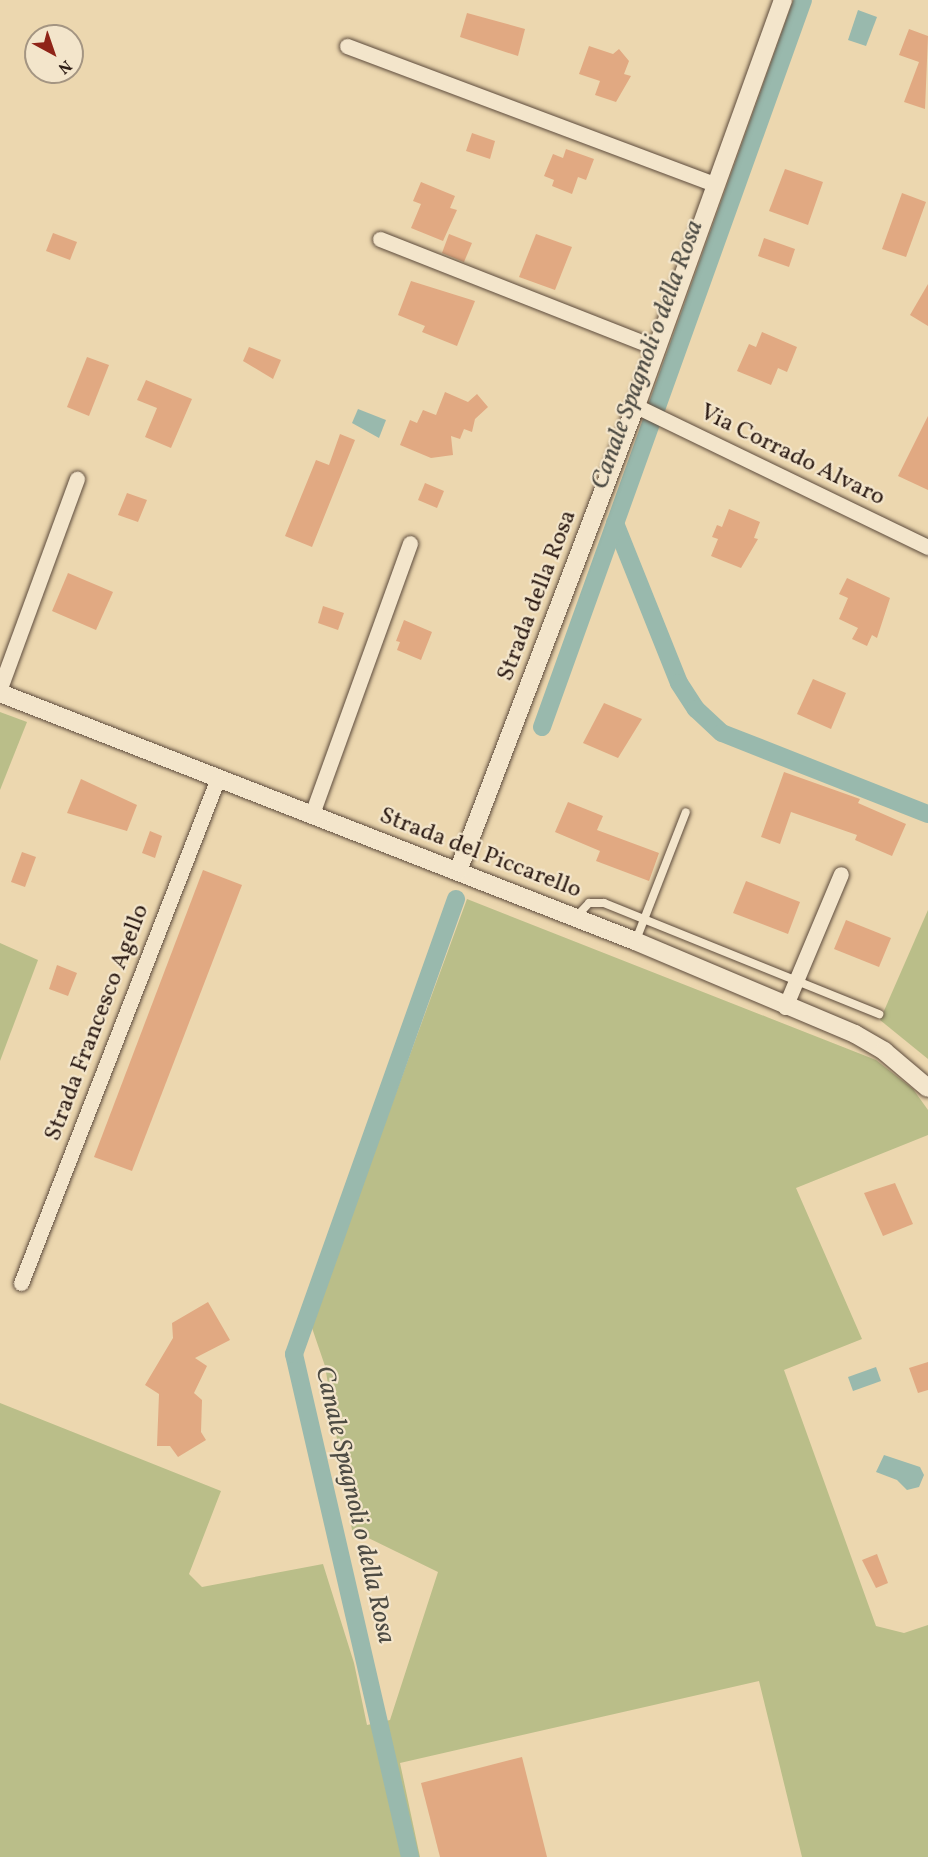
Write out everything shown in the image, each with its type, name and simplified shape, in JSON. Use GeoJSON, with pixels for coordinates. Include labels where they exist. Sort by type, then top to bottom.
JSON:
{"type":"FeatureCollection","features":[{"type":"Feature","properties":{"kind":"street","name":"Strada della Rosa"},"geometry":{"type":"LineString","coordinates":[[458,870],[636,406],[783,0]]}},
{"type":"Feature","properties":{"kind":"street"},"geometry":{"type":"LineString","coordinates":[[347,46],[716,185]]}},
{"type":"Feature","properties":{"kind":"street"},"geometry":{"type":"LineString","coordinates":[[380,239],[657,348]]}},
{"type":"Feature","properties":{"kind":"street","name":"Via Corrado Alvaro"},"geometry":{"type":"LineString","coordinates":[[636,406],[928,547]]}},
{"type":"Feature","properties":{"kind":"street"},"geometry":{"type":"LineString","coordinates":[[0,688],[77,479]]}},
{"type":"Feature","properties":{"kind":"street"},"geometry":{"type":"LineString","coordinates":[[312,814],[410,543]]}},
{"type":"Feature","properties":{"kind":"street","name":"Strada del Piccarello"},"geometry":{"type":"LineString","coordinates":[[0,693],[635,941],[864,1039],[903,1065],[928,1088]]}},
{"type":"Feature","properties":{"kind":"street","name":"Strada Francesco Agello"},"geometry":{"type":"LineString","coordinates":[[21,1283],[218,778]]}},
{"type":"Feature","properties":{"kind":"street"},"geometry":{"type":"LineString","coordinates":[[785,1007],[841,874]]}},
{"type":"Feature","properties":{"kind":"lane"},"geometry":{"type":"LineString","coordinates":[[635,941],[686,812]]}},
{"type":"Feature","properties":{"kind":"lane"},"geometry":{"type":"LineString","coordinates":[[576,918],[584,906],[599,902],[879,1014]]}},
{"type":"Feature","properties":{"kind":"green space"},"geometry":{"type":"Polygon","coordinates":[[[0,712],[27,722],[0,790],[0,712]]]}},
{"type":"Feature","properties":{"kind":"green space"},"geometry":{"type":"Polygon","coordinates":[[[467,899],[876,1060],[913,1089],[928,1110],[928,1135],[796,1188],[862,1339],[784,1370],[876,1626],[904,1633],[928,1625],[928,1857],[802,1857],[759,1681],[400,1763],[420,1857],[0,1857],[0,1403],[221,1491],[189,1574],[202,1587],[323,1564],[354,1663],[367,1725],[390,1720],[438,1572],[352,1530],[325,1366],[311,1325],[467,899]]]}},
{"type":"Feature","properties":{"kind":"green space"},"geometry":{"type":"Polygon","coordinates":[[[928,910],[928,1059],[880,1020],[928,910]]]}},
{"type":"Feature","properties":{"kind":"green space"},"geometry":{"type":"Polygon","coordinates":[[[0,943],[38,960],[0,1061],[0,943]]]}},
{"type":"Feature","properties":{"kind":"shaded area"},"geometry":{"type":"Polygon","coordinates":[[[858,10],[877,17],[866,46],[848,40],[858,10]]]}},
{"type":"Feature","properties":{"kind":"shaded area"},"geometry":{"type":"Polygon","coordinates":[[[358,409],[386,420],[379,438],[352,423],[358,409]]]}},
{"type":"Feature","properties":{"kind":"shaded area"},"geometry":{"type":"Polygon","coordinates":[[[876,1367],[881,1381],[853,1391],[848,1377],[876,1367]]]}},
{"type":"Feature","properties":{"kind":"shaded area"},"geometry":{"type":"Polygon","coordinates":[[[884,1455],[920,1467],[924,1475],[919,1487],[907,1490],[897,1480],[876,1472],[884,1455]]]}},
{"type":"Feature","properties":{"kind":"building"},"geometry":{"type":"Polygon","coordinates":[[[467,13],[525,29],[518,56],[460,37],[467,13]]]}},
{"type":"Feature","properties":{"kind":"building"},"geometry":{"type":"Polygon","coordinates":[[[909,29],[928,36],[925,109],[904,102],[919,62],[899,55],[909,29]]]}},
{"type":"Feature","properties":{"kind":"building"},"geometry":{"type":"Polygon","coordinates":[[[589,46],[613,54],[619,49],[629,61],[624,74],[631,76],[616,102],[595,95],[600,81],[579,74],[589,46]]]}},
{"type":"Feature","properties":{"kind":"building"},"geometry":{"type":"Polygon","coordinates":[[[472,133],[495,141],[490,159],[466,151],[472,133]]]}},
{"type":"Feature","properties":{"kind":"building"},"geometry":{"type":"Polygon","coordinates":[[[566,149],[594,159],[586,180],[578,177],[572,194],[552,186],[554,180],[544,176],[553,154],[563,158],[566,149]]]}},
{"type":"Feature","properties":{"kind":"building"},"geometry":{"type":"Polygon","coordinates":[[[785,169],[823,182],[808,225],[769,211],[785,169]]]}},
{"type":"Feature","properties":{"kind":"building"},"geometry":{"type":"Polygon","coordinates":[[[421,182],[455,196],[450,208],[457,210],[443,241],[411,228],[421,204],[413,201],[421,182]]]}},
{"type":"Feature","properties":{"kind":"building"},"geometry":{"type":"Polygon","coordinates":[[[902,193],[926,202],[906,257],[882,249],[902,193]]]}},
{"type":"Feature","properties":{"kind":"building"},"geometry":{"type":"Polygon","coordinates":[[[53,233],[77,242],[70,260],[46,251],[53,233]]]}},
{"type":"Feature","properties":{"kind":"building"},"geometry":{"type":"Polygon","coordinates":[[[449,234],[472,243],[464,262],[442,253],[449,234]]]}},
{"type":"Feature","properties":{"kind":"building"},"geometry":{"type":"Polygon","coordinates":[[[536,234],[572,247],[555,290],[519,277],[536,234]]]}},
{"type":"Feature","properties":{"kind":"building"},"geometry":{"type":"Polygon","coordinates":[[[764,238],[795,249],[789,267],[758,256],[764,238]]]}},
{"type":"Feature","properties":{"kind":"building"},"geometry":{"type":"Polygon","coordinates":[[[411,281],[475,301],[457,346],[422,332],[425,326],[398,315],[411,281]]]}},
{"type":"Feature","properties":{"kind":"building"},"geometry":{"type":"Polygon","coordinates":[[[928,284],[928,326],[910,315],[928,284]]]}},
{"type":"Feature","properties":{"kind":"building"},"geometry":{"type":"Polygon","coordinates":[[[762,332],[797,347],[787,372],[778,368],[771,385],[737,371],[749,344],[756,347],[762,332]]]}},
{"type":"Feature","properties":{"kind":"building"},"geometry":{"type":"Polygon","coordinates":[[[249,347],[281,360],[273,379],[243,361],[249,347]]]}},
{"type":"Feature","properties":{"kind":"building"},"geometry":{"type":"Polygon","coordinates":[[[87,357],[109,365],[89,416],[67,407],[87,357]]]}},
{"type":"Feature","properties":{"kind":"building"},"geometry":{"type":"Polygon","coordinates":[[[146,380],[192,399],[171,448],[145,437],[157,408],[137,400],[146,380]]]}},
{"type":"Feature","properties":{"kind":"building"},"geometry":{"type":"Polygon","coordinates":[[[445,392],[468,402],[477,394],[488,407],[475,419],[472,432],[464,429],[460,439],[451,436],[453,455],[431,458],[400,445],[410,420],[417,423],[423,410],[436,415],[445,392]]]}},
{"type":"Feature","properties":{"kind":"building"},"geometry":{"type":"Polygon","coordinates":[[[928,416],[928,490],[898,476],[928,416]]]}},
{"type":"Feature","properties":{"kind":"building"},"geometry":{"type":"Polygon","coordinates":[[[340,434],[355,440],[312,547],[285,536],[316,460],[329,465],[340,434]]]}},
{"type":"Feature","properties":{"kind":"building"},"geometry":{"type":"Polygon","coordinates":[[[425,483],[444,491],[437,508],[418,500],[425,483]]]}},
{"type":"Feature","properties":{"kind":"building"},"geometry":{"type":"Polygon","coordinates":[[[127,493],[147,500],[138,522],[118,515],[127,493]]]}},
{"type":"Feature","properties":{"kind":"building"},"geometry":{"type":"Polygon","coordinates":[[[729,509],[760,522],[754,538],[758,539],[741,568],[711,556],[718,539],[712,537],[717,525],[722,527],[729,509]]]}},
{"type":"Feature","properties":{"kind":"building"},"geometry":{"type":"Polygon","coordinates":[[[68,573],[113,592],[96,630],[52,611],[68,573]]]}},
{"type":"Feature","properties":{"kind":"building"},"geometry":{"type":"Polygon","coordinates":[[[847,578],[890,598],[877,638],[872,635],[867,646],[852,639],[858,628],[839,619],[848,598],[839,594],[847,578]]]}},
{"type":"Feature","properties":{"kind":"building"},"geometry":{"type":"Polygon","coordinates":[[[323,606],[344,613],[338,630],[318,623],[323,606]]]}},
{"type":"Feature","properties":{"kind":"building"},"geometry":{"type":"Polygon","coordinates":[[[404,620],[432,632],[421,660],[397,650],[400,642],[396,641],[404,620]]]}},
{"type":"Feature","properties":{"kind":"building"},"geometry":{"type":"Polygon","coordinates":[[[813,679],[846,693],[831,729],[797,714],[813,679]]]}},
{"type":"Feature","properties":{"kind":"building"},"geometry":{"type":"Polygon","coordinates":[[[604,703],[642,719],[618,758],[583,743],[604,703]]]}},
{"type":"Feature","properties":{"kind":"building"},"geometry":{"type":"Polygon","coordinates":[[[784,772],[860,799],[858,803],[906,824],[892,856],[855,840],[857,835],[791,812],[780,844],[761,837],[784,772]]]}},
{"type":"Feature","properties":{"kind":"building"},"geometry":{"type":"Polygon","coordinates":[[[81,779],[137,805],[127,831],[67,813],[81,779]]]}},
{"type":"Feature","properties":{"kind":"building"},"geometry":{"type":"Polygon","coordinates":[[[568,802],[603,816],[597,830],[659,853],[649,881],[596,861],[600,851],[555,832],[568,802]]]}},
{"type":"Feature","properties":{"kind":"building"},"geometry":{"type":"Polygon","coordinates":[[[150,831],[162,836],[155,858],[142,853],[150,831]]]}},
{"type":"Feature","properties":{"kind":"building"},"geometry":{"type":"Polygon","coordinates":[[[22,852],[36,857],[25,887],[11,882],[22,852]]]}},
{"type":"Feature","properties":{"kind":"building"},"geometry":{"type":"Polygon","coordinates":[[[203,870],[242,885],[132,1171],[94,1157],[203,870]]]}},
{"type":"Feature","properties":{"kind":"building"},"geometry":{"type":"Polygon","coordinates":[[[746,881],[800,902],[788,934],[733,913],[746,881]]]}},
{"type":"Feature","properties":{"kind":"building"},"geometry":{"type":"Polygon","coordinates":[[[846,920],[891,938],[879,967],[834,949],[846,920]]]}},
{"type":"Feature","properties":{"kind":"building"},"geometry":{"type":"Polygon","coordinates":[[[57,965],[77,973],[68,996],[49,989],[57,965]]]}},
{"type":"Feature","properties":{"kind":"building"},"geometry":{"type":"Polygon","coordinates":[[[895,1183],[913,1224],[883,1236],[864,1193],[895,1183]]]}},
{"type":"Feature","properties":{"kind":"building"},"geometry":{"type":"Polygon","coordinates":[[[208,1302],[230,1340],[195,1358],[207,1366],[194,1393],[202,1400],[201,1432],[206,1440],[178,1457],[170,1446],[157,1446],[159,1394],[145,1385],[173,1338],[172,1323],[208,1302]]]}},
{"type":"Feature","properties":{"kind":"building"},"geometry":{"type":"Polygon","coordinates":[[[928,1362],[928,1390],[918,1393],[909,1368],[928,1362]]]}},
{"type":"Feature","properties":{"kind":"building"},"geometry":{"type":"Polygon","coordinates":[[[877,1554],[888,1583],[876,1588],[862,1560],[877,1554]]]}},
{"type":"Feature","properties":{"kind":"building"},"geometry":{"type":"Polygon","coordinates":[[[522,1757],[547,1857],[440,1857],[421,1783],[522,1757]]]}},
{"type":"Feature","properties":{"kind":"waterway","name":"Canale Spagnoli o della Rosa"},"geometry":{"type":"LineString","coordinates":[[542,727],[803,0]]}},
{"type":"Feature","properties":{"kind":"waterway"},"geometry":{"type":"LineString","coordinates":[[615,523],[679,683],[696,709],[722,733],[928,814]]}},
{"type":"Feature","properties":{"kind":"waterway","name":"Canale Spagnoli o della Rosa"},"geometry":{"type":"LineString","coordinates":[[410,1857],[294,1354],[456,899]]}}]}
